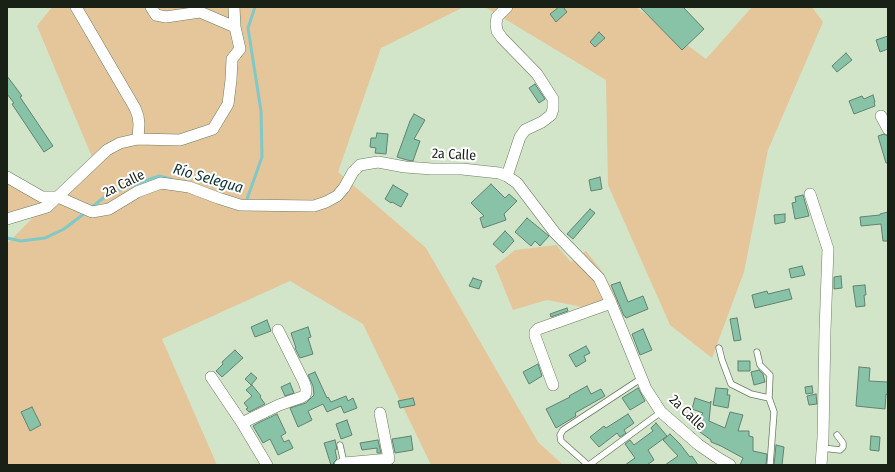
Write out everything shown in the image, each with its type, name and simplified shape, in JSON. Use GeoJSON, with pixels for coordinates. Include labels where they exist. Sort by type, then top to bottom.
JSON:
{"type":"FeatureCollection","features":[{"type":"Feature","properties":{"kind":"street"},"geometry":{"type":"LineString","coordinates":[[76,7],[135,108],[139,124],[138,139]]}},
{"type":"Feature","properties":{"kind":"street"},"geometry":{"type":"LineString","coordinates":[[151,7],[156,15],[166,17],[200,12],[235,27]]}},
{"type":"Feature","properties":{"kind":"street"},"geometry":{"type":"LineString","coordinates":[[7,219],[48,207],[107,150],[120,143],[138,139],[180,140],[213,129],[228,104],[232,59],[240,49],[235,27],[234,7]]}},
{"type":"Feature","properties":{"kind":"street"},"geometry":{"type":"LineString","coordinates":[[507,7],[497,17],[497,31],[537,74],[552,99],[553,109],[551,115],[542,122],[525,130],[520,137],[507,176]]}},
{"type":"Feature","properties":{"kind":"street"},"geometry":{"type":"LineString","coordinates":[[881,116],[888,129]]}},
{"type":"Feature","properties":{"kind":"street","name":"2a Calle"},"geometry":{"type":"LineString","coordinates":[[7,177],[42,197],[58,198],[88,210],[109,209],[137,192],[161,183],[189,186],[240,205],[314,206],[337,196],[344,188],[353,172],[360,165],[378,162],[405,168],[462,169],[499,173],[507,176],[517,183],[555,233],[599,278],[611,303],[646,389],[661,412],[699,445],[730,465]]}},
{"type":"Feature","properties":{"kind":"street"},"geometry":{"type":"LineString","coordinates":[[810,194],[828,249],[821,465]]}},
{"type":"Feature","properties":{"kind":"street"},"geometry":{"type":"LineString","coordinates":[[553,385],[535,336],[535,332],[538,328],[611,303]]}},
{"type":"Feature","properties":{"kind":"street"},"geometry":{"type":"LineString","coordinates":[[242,423],[279,404],[302,396],[306,392],[304,382],[278,330]]}},
{"type":"Feature","properties":{"kind":"street"},"geometry":{"type":"LineString","coordinates":[[211,377],[242,423],[267,465]]}},
{"type":"Feature","properties":{"kind":"street"},"geometry":{"type":"LineString","coordinates":[[342,464],[389,459],[380,413]]}},
{"type":"Feature","properties":{"kind":"lane"},"geometry":{"type":"LineString","coordinates":[[719,348],[731,384],[751,394],[769,398]]}},
{"type":"Feature","properties":{"kind":"lane"},"geometry":{"type":"LineString","coordinates":[[757,352],[760,365],[770,375],[769,398],[774,412],[770,465]]}},
{"type":"Feature","properties":{"kind":"lane"},"geometry":{"type":"LineString","coordinates":[[642,378],[563,430],[560,435],[561,441],[589,465],[661,412]]}},
{"type":"Feature","properties":{"kind":"lane"},"geometry":{"type":"LineString","coordinates":[[822,448],[840,450],[843,448],[843,443],[837,435]]}},
{"type":"Feature","properties":{"kind":"lane"},"geometry":{"type":"LineString","coordinates":[[340,445],[342,464]]}},
{"type":"Feature","properties":{"kind":"shaded area"},"geometry":{"type":"Polygon","coordinates":[[[52,7],[464,7],[381,48],[338,172],[426,248],[538,442],[563,465],[431,465],[363,324],[290,281],[162,339],[217,465],[7,465],[7,244],[92,157],[37,26],[52,7]]]}},
{"type":"Feature","properties":{"kind":"shaded area"},"geometry":{"type":"Polygon","coordinates":[[[485,7],[636,7],[706,59],[752,7],[812,7],[823,22],[768,150],[744,272],[712,358],[670,325],[608,185],[606,80],[485,7]]]}},
{"type":"Feature","properties":{"kind":"shaded area"},"geometry":{"type":"Polygon","coordinates":[[[7,177],[42,197],[40,206],[7,219],[7,177]]]}},
{"type":"Feature","properties":{"kind":"shaded area"},"geometry":{"type":"Polygon","coordinates":[[[556,245],[571,262],[586,251],[604,274],[619,303],[597,310],[547,300],[513,310],[495,266],[515,250],[556,245]]]}},
{"type":"Feature","properties":{"kind":"building"},"geometry":{"type":"Polygon","coordinates":[[[559,7],[563,7],[567,12],[556,22],[550,14],[559,7]]]}},
{"type":"Feature","properties":{"kind":"building"},"geometry":{"type":"Polygon","coordinates":[[[640,7],[683,7],[704,29],[682,50],[640,7]]]}},
{"type":"Feature","properties":{"kind":"building"},"geometry":{"type":"Polygon","coordinates":[[[599,32],[605,38],[595,47],[590,42],[599,32]]]}},
{"type":"Feature","properties":{"kind":"building"},"geometry":{"type":"Polygon","coordinates":[[[888,36],[888,49],[880,52],[876,40],[888,36]]]}},
{"type":"Feature","properties":{"kind":"building"},"geometry":{"type":"Polygon","coordinates":[[[846,53],[852,60],[837,72],[832,66],[846,53]]]}},
{"type":"Feature","properties":{"kind":"building"},"geometry":{"type":"Polygon","coordinates":[[[7,76],[22,96],[20,97],[53,146],[44,152],[7,94],[7,76]]]}},
{"type":"Feature","properties":{"kind":"building"},"geometry":{"type":"Polygon","coordinates":[[[535,84],[545,99],[539,103],[529,88],[535,84]]]}},
{"type":"Feature","properties":{"kind":"building"},"geometry":{"type":"Polygon","coordinates":[[[873,95],[875,106],[854,114],[849,101],[862,96],[864,99],[873,95]]]}},
{"type":"Feature","properties":{"kind":"building"},"geometry":{"type":"Polygon","coordinates":[[[414,114],[425,120],[414,139],[420,141],[413,161],[397,157],[414,114]]]}},
{"type":"Feature","properties":{"kind":"building"},"geometry":{"type":"Polygon","coordinates":[[[377,133],[388,134],[386,154],[375,153],[376,148],[370,147],[371,138],[376,138],[377,133]]]}},
{"type":"Feature","properties":{"kind":"building"},"geometry":{"type":"Polygon","coordinates":[[[884,134],[888,136],[888,163],[886,163],[878,136],[884,134]]]}},
{"type":"Feature","properties":{"kind":"building"},"geometry":{"type":"Polygon","coordinates":[[[600,177],[602,189],[591,191],[589,180],[600,177]]]}},
{"type":"Feature","properties":{"kind":"building"},"geometry":{"type":"Polygon","coordinates":[[[491,184],[505,198],[509,194],[517,201],[504,214],[506,220],[483,228],[480,218],[484,216],[471,203],[491,184]]]}},
{"type":"Feature","properties":{"kind":"building"},"geometry":{"type":"Polygon","coordinates":[[[393,185],[408,194],[401,207],[385,199],[393,185]]]}},
{"type":"Feature","properties":{"kind":"building"},"geometry":{"type":"Polygon","coordinates":[[[803,195],[809,216],[795,219],[792,203],[796,202],[795,197],[803,195]]]}},
{"type":"Feature","properties":{"kind":"building"},"geometry":{"type":"Polygon","coordinates":[[[590,209],[595,213],[573,239],[567,234],[590,209]]]}},
{"type":"Feature","properties":{"kind":"building"},"geometry":{"type":"Polygon","coordinates":[[[888,212],[888,241],[883,241],[881,224],[861,226],[860,217],[880,215],[888,212]]]}},
{"type":"Feature","properties":{"kind":"building"},"geometry":{"type":"Polygon","coordinates":[[[785,214],[785,222],[775,224],[774,215],[785,214]]]}},
{"type":"Feature","properties":{"kind":"building"},"geometry":{"type":"Polygon","coordinates":[[[527,218],[549,236],[540,246],[535,241],[531,246],[515,232],[527,218]]]}},
{"type":"Feature","properties":{"kind":"building"},"geometry":{"type":"Polygon","coordinates":[[[505,231],[514,241],[503,253],[493,244],[505,231]]]}},
{"type":"Feature","properties":{"kind":"building"},"geometry":{"type":"Polygon","coordinates":[[[802,266],[805,275],[791,278],[789,269],[802,266]]]}},
{"type":"Feature","properties":{"kind":"building"},"geometry":{"type":"Polygon","coordinates":[[[841,276],[842,288],[834,289],[834,277],[841,276]]]}},
{"type":"Feature","properties":{"kind":"building"},"geometry":{"type":"Polygon","coordinates":[[[473,278],[482,281],[479,289],[469,286],[473,278]]]}},
{"type":"Feature","properties":{"kind":"building"},"geometry":{"type":"Polygon","coordinates":[[[620,282],[628,302],[643,296],[648,309],[626,318],[611,285],[620,282]]]}},
{"type":"Feature","properties":{"kind":"building"},"geometry":{"type":"Polygon","coordinates":[[[865,285],[865,306],[856,307],[853,286],[865,285]]]}},
{"type":"Feature","properties":{"kind":"building"},"geometry":{"type":"Polygon","coordinates":[[[789,289],[792,299],[755,308],[752,295],[767,291],[768,294],[789,289]]]}},
{"type":"Feature","properties":{"kind":"building"},"geometry":{"type":"Polygon","coordinates":[[[567,308],[568,311],[551,317],[550,314],[567,308]]]}},
{"type":"Feature","properties":{"kind":"building"},"geometry":{"type":"Polygon","coordinates":[[[737,318],[741,340],[734,341],[730,319],[737,318]]]}},
{"type":"Feature","properties":{"kind":"building"},"geometry":{"type":"Polygon","coordinates":[[[267,320],[271,331],[255,337],[251,327],[267,320]]]}},
{"type":"Feature","properties":{"kind":"building"},"geometry":{"type":"Polygon","coordinates":[[[308,327],[311,337],[308,338],[313,354],[300,358],[295,348],[291,333],[308,327]]]}},
{"type":"Feature","properties":{"kind":"building"},"geometry":{"type":"Polygon","coordinates":[[[643,329],[652,350],[640,355],[632,334],[643,329]]]}},
{"type":"Feature","properties":{"kind":"building"},"geometry":{"type":"Polygon","coordinates":[[[586,346],[590,353],[584,356],[586,361],[576,367],[569,355],[586,346]]]}},
{"type":"Feature","properties":{"kind":"building"},"geometry":{"type":"Polygon","coordinates":[[[235,350],[243,358],[222,377],[216,371],[223,364],[222,362],[235,350]]]}},
{"type":"Feature","properties":{"kind":"building"},"geometry":{"type":"Polygon","coordinates":[[[738,361],[750,361],[750,371],[738,371],[738,361]]]}},
{"type":"Feature","properties":{"kind":"building"},"geometry":{"type":"Polygon","coordinates":[[[538,364],[542,376],[529,384],[523,372],[538,364]]]}},
{"type":"Feature","properties":{"kind":"building"},"geometry":{"type":"Polygon","coordinates":[[[859,367],[870,368],[869,381],[888,382],[888,395],[886,394],[885,409],[856,406],[859,367]]]}},
{"type":"Feature","properties":{"kind":"building"},"geometry":{"type":"Polygon","coordinates":[[[759,370],[763,374],[765,382],[754,385],[751,372],[759,370]]]}},
{"type":"Feature","properties":{"kind":"building"},"geometry":{"type":"Polygon","coordinates":[[[315,372],[327,398],[328,397],[331,402],[346,396],[348,401],[353,398],[357,408],[344,413],[341,406],[327,412],[323,404],[308,411],[312,420],[298,427],[290,408],[306,403],[314,395],[313,386],[308,375],[315,372]]]}},
{"type":"Feature","properties":{"kind":"building"},"geometry":{"type":"Polygon","coordinates":[[[251,373],[257,378],[251,385],[245,379],[251,373]]]}},
{"type":"Feature","properties":{"kind":"building"},"geometry":{"type":"Polygon","coordinates":[[[290,383],[294,393],[285,396],[281,387],[290,383]]]}},
{"type":"Feature","properties":{"kind":"building"},"geometry":{"type":"Polygon","coordinates":[[[252,385],[261,396],[260,397],[265,404],[249,412],[244,403],[252,396],[246,390],[252,385]]]}},
{"type":"Feature","properties":{"kind":"building"},"geometry":{"type":"Polygon","coordinates":[[[587,386],[591,394],[601,389],[605,396],[575,413],[576,416],[556,428],[546,409],[570,397],[569,396],[587,386]]]}},
{"type":"Feature","properties":{"kind":"building"},"geometry":{"type":"Polygon","coordinates":[[[812,386],[813,393],[806,394],[805,387],[812,386]]]}},
{"type":"Feature","properties":{"kind":"building"},"geometry":{"type":"Polygon","coordinates":[[[638,388],[645,401],[630,410],[622,398],[638,388]]]}},
{"type":"Feature","properties":{"kind":"building"},"geometry":{"type":"Polygon","coordinates":[[[716,388],[728,389],[727,395],[730,395],[728,408],[713,405],[716,388]]]}},
{"type":"Feature","properties":{"kind":"building"},"geometry":{"type":"Polygon","coordinates":[[[816,394],[817,404],[809,405],[807,396],[816,394]]]}},
{"type":"Feature","properties":{"kind":"building"},"geometry":{"type":"Polygon","coordinates":[[[413,398],[415,405],[400,408],[398,401],[413,398]]]}},
{"type":"Feature","properties":{"kind":"building"},"geometry":{"type":"Polygon","coordinates":[[[695,398],[710,403],[711,401],[709,421],[725,428],[730,412],[743,415],[738,431],[749,431],[749,436],[753,437],[753,451],[767,454],[766,465],[740,465],[743,458],[711,442],[711,440],[693,427],[703,413],[692,409],[695,398]]]}},
{"type":"Feature","properties":{"kind":"building"},"geometry":{"type":"Polygon","coordinates":[[[32,407],[41,425],[30,431],[21,412],[32,407]]]}},
{"type":"Feature","properties":{"kind":"building"},"geometry":{"type":"Polygon","coordinates":[[[277,414],[286,433],[281,436],[284,442],[289,440],[293,448],[278,455],[270,439],[263,443],[253,426],[277,414]]]}},
{"type":"Feature","properties":{"kind":"building"},"geometry":{"type":"Polygon","coordinates":[[[628,414],[634,423],[624,430],[626,433],[620,437],[617,433],[599,447],[590,437],[604,426],[606,428],[628,414]]]}},
{"type":"Feature","properties":{"kind":"building"},"geometry":{"type":"Polygon","coordinates":[[[347,420],[352,435],[341,439],[336,424],[347,420]]]}},
{"type":"Feature","properties":{"kind":"building"},"geometry":{"type":"Polygon","coordinates":[[[656,423],[667,436],[648,450],[654,460],[647,465],[625,465],[635,458],[625,444],[630,440],[634,445],[653,431],[651,428],[656,423]]]}},
{"type":"Feature","properties":{"kind":"building"},"geometry":{"type":"Polygon","coordinates":[[[670,434],[690,457],[692,456],[698,465],[665,465],[678,456],[663,440],[670,434]]]}},
{"type":"Feature","properties":{"kind":"building"},"geometry":{"type":"Polygon","coordinates":[[[411,436],[413,450],[395,453],[392,439],[411,436]]]}},
{"type":"Feature","properties":{"kind":"building"},"geometry":{"type":"Polygon","coordinates":[[[871,436],[880,437],[879,451],[870,450],[871,436]]]}},
{"type":"Feature","properties":{"kind":"building"},"geometry":{"type":"Polygon","coordinates":[[[335,440],[337,459],[333,465],[331,465],[324,443],[335,440]]]}},
{"type":"Feature","properties":{"kind":"building"},"geometry":{"type":"Polygon","coordinates":[[[378,440],[381,453],[377,453],[377,448],[362,450],[360,443],[378,440]]]}},
{"type":"Feature","properties":{"kind":"building"},"geometry":{"type":"Polygon","coordinates":[[[776,445],[784,447],[782,465],[774,465],[776,445]]]}},
{"type":"Feature","properties":{"kind":"waterway","name":"Río Selegua"},"geometry":{"type":"LineString","coordinates":[[246,202],[262,157],[261,111],[248,28],[255,7]]}},
{"type":"Feature","properties":{"kind":"waterway","name":"Río Selegua"},"geometry":{"type":"LineString","coordinates":[[91,208],[108,194],[159,176],[171,179]]}},
{"type":"Feature","properties":{"kind":"waterway","name":"Río Selegua"},"geometry":{"type":"LineString","coordinates":[[7,238],[21,241],[45,238],[64,229],[85,213]]}}]}
